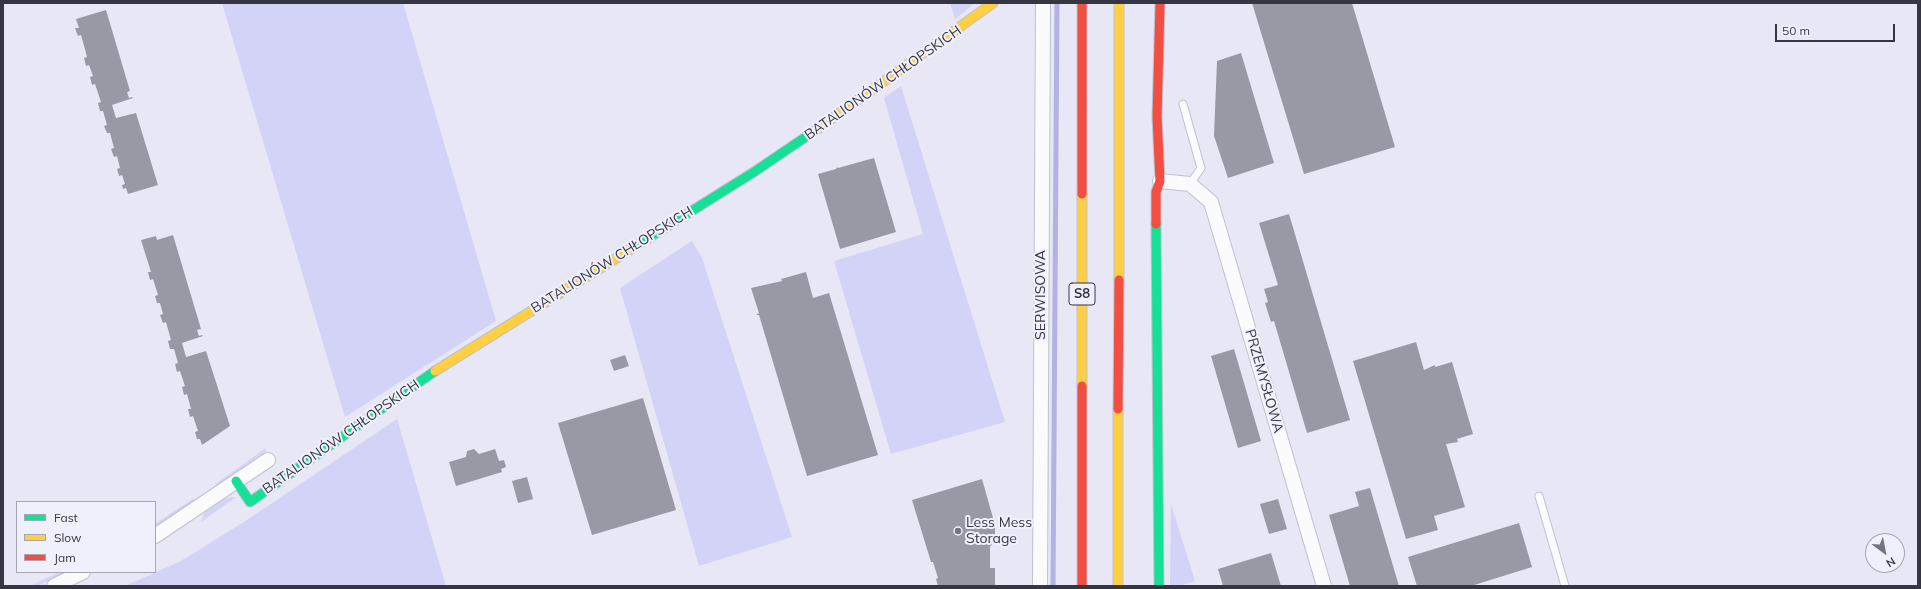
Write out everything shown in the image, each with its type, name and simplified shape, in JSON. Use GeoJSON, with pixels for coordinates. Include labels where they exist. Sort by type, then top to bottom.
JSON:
{"type":"FeatureCollection","features":[{"type":"Feature","properties":{"kind":"main road","name":"BATALIONÓW CHŁOPSKICH"},"geometry":{"type":"LineString","coordinates":[[236,482],[250,502],[401,394],[446,364],[754,172],[820,128],[994,3]]}},
{"type":"Feature","properties":{"kind":"main road","name":"S8"},"geometry":{"type":"LineString","coordinates":[[1082,3],[1082,586]]}},
{"type":"Feature","properties":{"kind":"main road"},"geometry":{"type":"LineString","coordinates":[[1118,586],[1119,3]]}},
{"type":"Feature","properties":{"kind":"main road"},"geometry":{"type":"LineString","coordinates":[[1159,586],[1155,282],[1156,192],[1160,181],[1158,117],[1160,3]]}},
{"type":"Feature","properties":{"kind":"street","name":"SERWISOWA"},"geometry":{"type":"LineString","coordinates":[[1040,586],[1042,3]]}},
{"type":"Feature","properties":{"kind":"street"},"geometry":{"type":"LineString","coordinates":[[1160,181],[1190,184]]}},
{"type":"Feature","properties":{"kind":"street","name":"PRZEMYSŁOWA"},"geometry":{"type":"LineString","coordinates":[[1190,184],[1211,202],[1324,586]]}},
{"type":"Feature","properties":{"kind":"street","name":"BATALIONÓW CHŁOPSKICH"},"geometry":{"type":"LineString","coordinates":[[156,535],[268,460]]}},
{"type":"Feature","properties":{"kind":"street"},"geometry":{"type":"LineString","coordinates":[[54,586],[81,573]]}},
{"type":"Feature","properties":{"kind":"lane"},"geometry":{"type":"LineString","coordinates":[[1184,104],[1201,168],[1190,184]]}},
{"type":"Feature","properties":{"kind":"lane"},"geometry":{"type":"LineString","coordinates":[[1539,496],[1564,586]]}},
{"type":"Feature","properties":{"kind":"shaded area"},"geometry":{"type":"Polygon","coordinates":[[[222,3],[403,3],[496,321],[345,417],[222,3]]]}},
{"type":"Feature","properties":{"kind":"shaded area"},"geometry":{"type":"Polygon","coordinates":[[[950,3],[975,3],[955,19],[950,3]]]}},
{"type":"Feature","properties":{"kind":"shaded area"},"geometry":{"type":"Polygon","coordinates":[[[901,86],[1005,422],[891,454],[834,261],[923,234],[884,98],[901,86]]]}},
{"type":"Feature","properties":{"kind":"shaded area"},"geometry":{"type":"Polygon","coordinates":[[[692,241],[702,258],[792,537],[699,566],[620,288],[692,241]]]}},
{"type":"Feature","properties":{"kind":"shaded area"},"geometry":{"type":"Polygon","coordinates":[[[397,419],[446,586],[125,586],[179,562],[247,520],[397,419]]]}},
{"type":"Feature","properties":{"kind":"shaded area"},"geometry":{"type":"Polygon","coordinates":[[[266,448],[266,451],[220,483],[214,485],[266,448]]]}},
{"type":"Feature","properties":{"kind":"shaded area"},"geometry":{"type":"Polygon","coordinates":[[[236,497],[201,522],[204,513],[224,499],[236,497]]]}},
{"type":"Feature","properties":{"kind":"shaded area"},"geometry":{"type":"Polygon","coordinates":[[[194,498],[191,504],[156,527],[156,523],[194,498]]]}},
{"type":"Feature","properties":{"kind":"shaded area"},"geometry":{"type":"Polygon","coordinates":[[[1171,504],[1195,581],[1179,586],[1170,586],[1171,504]]]}},
{"type":"Feature","properties":{"kind":"shaded area"},"geometry":{"type":"Polygon","coordinates":[[[57,573],[64,573],[37,586],[30,586],[57,573]]]}},
{"type":"Feature","properties":{"kind":"building"},"geometry":{"type":"Polygon","coordinates":[[[1252,3],[1352,3],[1395,147],[1304,174],[1252,3]]]}},
{"type":"Feature","properties":{"kind":"building"},"geometry":{"type":"Polygon","coordinates":[[[106,10],[130,91],[127,92],[129,98],[133,98],[112,105],[116,118],[136,113],[158,185],[128,194],[126,188],[123,189],[122,185],[125,184],[122,175],[119,176],[117,169],[120,168],[117,156],[114,157],[111,149],[114,148],[110,133],[107,133],[104,126],[107,125],[103,111],[100,111],[98,103],[101,102],[95,84],[92,85],[90,77],[93,76],[89,65],[86,66],[84,58],[87,57],[81,35],[78,36],[75,28],[79,28],[76,19],[106,10]]]}},
{"type":"Feature","properties":{"kind":"building"},"geometry":{"type":"Polygon","coordinates":[[[1241,53],[1274,163],[1228,178],[1214,136],[1217,61],[1241,53]]]}},
{"type":"Feature","properties":{"kind":"building"},"geometry":{"type":"Polygon","coordinates":[[[874,158],[896,232],[840,249],[818,174],[836,169],[837,167],[838,168],[874,158]]]}},
{"type":"Feature","properties":{"kind":"building"},"geometry":{"type":"Polygon","coordinates":[[[1289,214],[1350,420],[1307,433],[1274,321],[1271,322],[1265,303],[1268,302],[1264,289],[1278,285],[1259,223],[1289,214]]]}},
{"type":"Feature","properties":{"kind":"building"},"geometry":{"type":"Polygon","coordinates":[[[173,235],[201,329],[197,330],[199,336],[203,336],[182,343],[186,357],[206,351],[230,426],[202,445],[200,439],[197,439],[195,432],[198,431],[193,416],[190,417],[188,409],[191,409],[187,394],[184,395],[182,387],[185,386],[180,371],[177,372],[175,364],[178,363],[174,349],[170,349],[168,341],[171,340],[166,322],[163,323],[160,315],[163,314],[160,303],[157,303],[155,296],[158,295],[153,279],[150,280],[148,272],[151,272],[141,240],[156,236],[157,240],[173,235]]]}},
{"type":"Feature","properties":{"kind":"building"},"geometry":{"type":"Polygon","coordinates":[[[806,272],[813,298],[829,293],[878,455],[807,476],[759,315],[756,315],[759,313],[751,288],[782,281],[781,279],[806,272]]]}},
{"type":"Feature","properties":{"kind":"building"},"geometry":{"type":"Polygon","coordinates":[[[1416,342],[1424,370],[1435,365],[1435,367],[1452,362],[1473,434],[1457,439],[1458,442],[1446,444],[1465,507],[1434,516],[1438,530],[1406,539],[1353,361],[1416,342]]]}},
{"type":"Feature","properties":{"kind":"building"},"geometry":{"type":"Polygon","coordinates":[[[1234,349],[1261,441],[1238,448],[1211,356],[1234,349]]]}},
{"type":"Feature","properties":{"kind":"building"},"geometry":{"type":"Polygon","coordinates":[[[625,355],[629,366],[614,371],[610,360],[625,355]]]}},
{"type":"Feature","properties":{"kind":"building"},"geometry":{"type":"Polygon","coordinates":[[[643,398],[676,510],[592,535],[558,423],[643,398]]]}},
{"type":"Feature","properties":{"kind":"building"},"geometry":{"type":"Polygon","coordinates":[[[474,449],[479,454],[495,449],[499,461],[504,460],[506,467],[501,469],[502,472],[456,486],[449,462],[466,457],[467,451],[474,449]]]}},
{"type":"Feature","properties":{"kind":"building"},"geometry":{"type":"Polygon","coordinates":[[[527,477],[533,499],[518,503],[512,481],[527,477]]]}},
{"type":"Feature","properties":{"kind":"building","name":"Less Mess Storage"},"geometry":{"type":"Polygon","coordinates":[[[982,479],[995,525],[995,536],[989,538],[992,545],[990,546],[990,568],[995,568],[995,586],[938,586],[936,579],[938,578],[933,562],[931,562],[912,500],[982,479]]]}},
{"type":"Feature","properties":{"kind":"building"},"geometry":{"type":"Polygon","coordinates":[[[1370,488],[1399,586],[1350,586],[1329,515],[1359,506],[1355,492],[1370,488]]]}},
{"type":"Feature","properties":{"kind":"building"},"geometry":{"type":"Polygon","coordinates":[[[1278,499],[1287,529],[1269,534],[1260,504],[1278,499]]]}},
{"type":"Feature","properties":{"kind":"building"},"geometry":{"type":"Polygon","coordinates":[[[1519,523],[1532,567],[1471,586],[1417,586],[1408,557],[1519,523]]]}},
{"type":"Feature","properties":{"kind":"building"},"geometry":{"type":"Polygon","coordinates":[[[1271,553],[1281,586],[1223,586],[1218,569],[1271,553]]]}},
{"type":"Feature","properties":{"kind":"waterway"},"geometry":{"type":"LineString","coordinates":[[1053,586],[1057,3]]}},
{"type":"Feature","properties":{"kind":"traffic: fast"},"geometry":{"type":"LineString","coordinates":[[631,249],[754,172],[816,130]]}},
{"type":"Feature","properties":{"kind":"traffic: fast"},"geometry":{"type":"LineString","coordinates":[[1156,224],[1159,586]]}},
{"type":"Feature","properties":{"kind":"traffic: fast"},"geometry":{"type":"LineString","coordinates":[[236,481],[250,502],[435,371]]}},
{"type":"Feature","properties":{"kind":"traffic: slow"},"geometry":{"type":"LineString","coordinates":[[816,130],[993,3]]}},
{"type":"Feature","properties":{"kind":"traffic: slow"},"geometry":{"type":"LineString","coordinates":[[1119,3],[1119,280]]}},
{"type":"Feature","properties":{"kind":"traffic: slow"},"geometry":{"type":"LineString","coordinates":[[1082,194],[1082,386]]}},
{"type":"Feature","properties":{"kind":"traffic: slow"},"geometry":{"type":"LineString","coordinates":[[435,371],[631,249]]}},
{"type":"Feature","properties":{"kind":"traffic: slow"},"geometry":{"type":"LineString","coordinates":[[1118,409],[1118,586]]}},
{"type":"Feature","properties":{"kind":"traffic: jam"},"geometry":{"type":"LineString","coordinates":[[1082,3],[1082,194]]}},
{"type":"Feature","properties":{"kind":"traffic: jam"},"geometry":{"type":"LineString","coordinates":[[1156,224],[1156,192],[1160,181],[1157,117],[1160,3]]}},
{"type":"Feature","properties":{"kind":"traffic: jam"},"geometry":{"type":"LineString","coordinates":[[1118,409],[1119,280]]}},
{"type":"Feature","properties":{"kind":"traffic: jam"},"geometry":{"type":"LineString","coordinates":[[1082,386],[1082,586]]}},
{"type":"Feature","properties":{"kind":"place","name":"Less Mess Storage"},"geometry":{"type":"Point","coordinates":[958,531]}}]}
